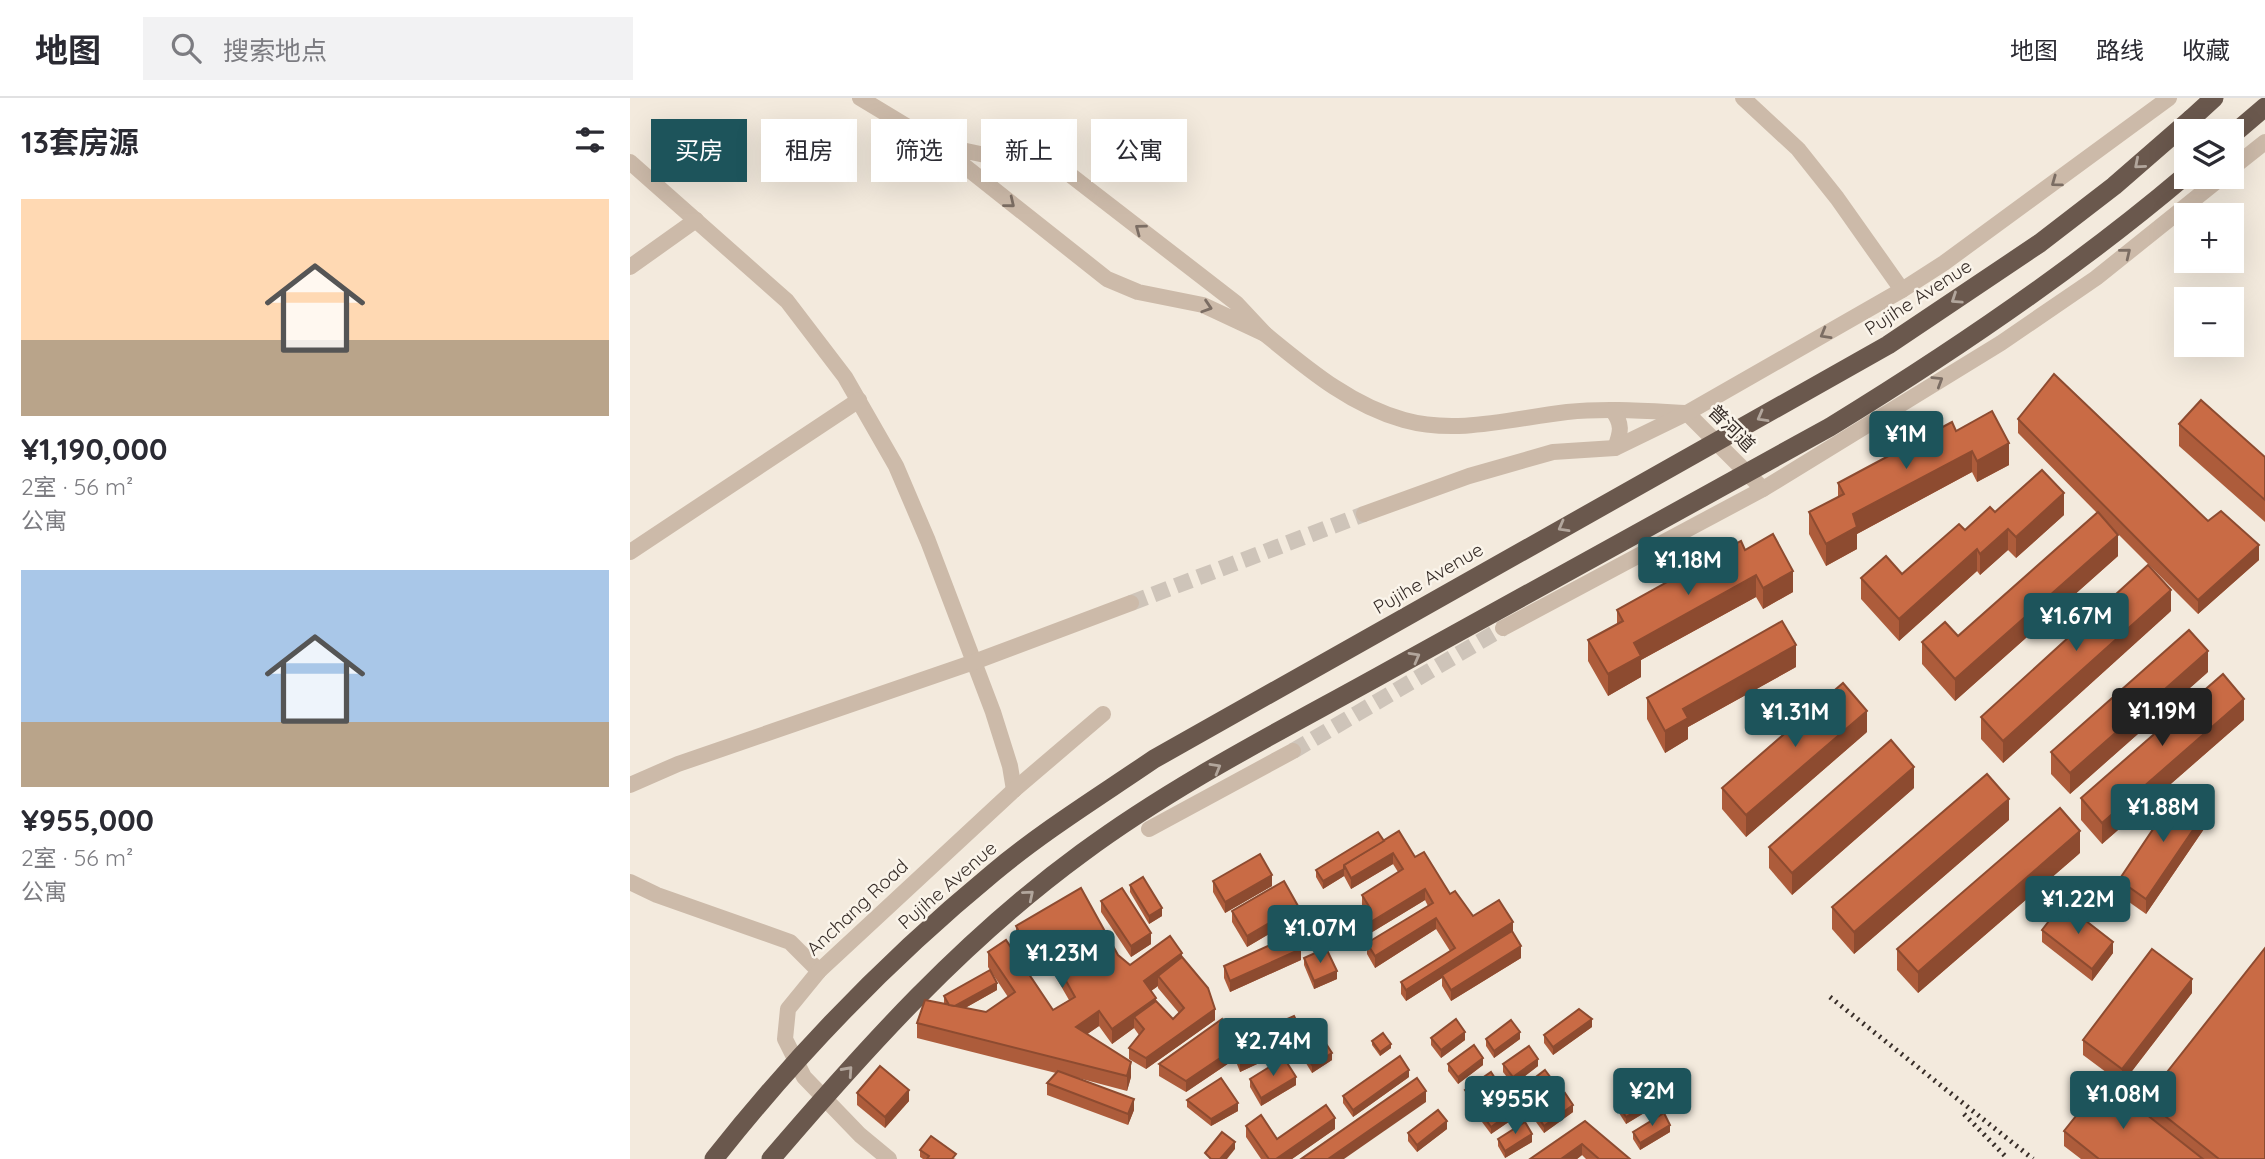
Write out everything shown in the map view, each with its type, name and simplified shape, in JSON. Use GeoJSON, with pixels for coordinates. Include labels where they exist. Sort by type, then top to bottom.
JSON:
{"type":"FeatureCollection","features":[{"type":"Feature","properties":{"kind":"highway","name":"Pujihe Avenue"},"geometry":{"type":"LineString","coordinates":[[714,1159],[782,1077],[876,980],[983,881],[1040,836],[1154,759],[1888,345],[2040,243],[2114,186],[2214,98]]}},
{"type":"Feature","properties":{"kind":"highway"},"geometry":{"type":"LineString","coordinates":[[2244,125],[2265,107]]}},
{"type":"Feature","properties":{"kind":"highway"},"geometry":{"type":"LineString","coordinates":[[771,1159],[893,1020],[944,969],[1054,875],[1123,824],[1270,736],[1868,404],[1973,337],[2045,286],[2174,185]]}},
{"type":"Feature","properties":{"kind":"street"},"geometry":{"type":"LineString","coordinates":[[860,98],[895,119]]}},
{"type":"Feature","properties":{"kind":"street"},"geometry":{"type":"LineString","coordinates":[[1743,98],[1798,149],[1837,198],[1902,290]]}},
{"type":"Feature","properties":{"kind":"street","name":"普河道"},"geometry":{"type":"LineString","coordinates":[[1763,489],[1687,413],[1902,290],[1996,226],[2169,98]]}},
{"type":"Feature","properties":{"kind":"street"},"geometry":{"type":"LineString","coordinates":[[2244,159],[2265,142]]}},
{"type":"Feature","properties":{"kind":"street"},"geometry":{"type":"LineString","coordinates":[[967,151],[1046,160],[1060,167],[1236,303],[1265,334],[1331,385],[1357,401],[1406,421],[1465,427],[1570,412],[1612,410],[1687,413]]}},
{"type":"Feature","properties":{"kind":"street"},"geometry":{"type":"LineString","coordinates":[[630,162],[787,301],[825,349],[859,400],[896,466],[928,541],[1010,766],[1014,790]]}},
{"type":"Feature","properties":{"kind":"street"},"geometry":{"type":"LineString","coordinates":[[967,168],[1107,278],[1138,292],[1203,305],[1265,334]]}},
{"type":"Feature","properties":{"kind":"street"},"geometry":{"type":"LineString","coordinates":[[1503,628],[1763,489],[2001,343],[2096,278],[2207,189]]}},
{"type":"Feature","properties":{"kind":"street"},"geometry":{"type":"LineString","coordinates":[[630,267],[696,220]]}},
{"type":"Feature","properties":{"kind":"street"},"geometry":{"type":"LineString","coordinates":[[630,552],[859,400]]}},
{"type":"Feature","properties":{"kind":"street"},"geometry":{"type":"LineString","coordinates":[[1612,410],[1621,427],[1615,448]]}},
{"type":"Feature","properties":{"kind":"street"},"geometry":{"type":"LineString","coordinates":[[1364,514],[1469,476],[1553,452],[1615,448],[1687,413]]}},
{"type":"Feature","properties":{"kind":"street"},"geometry":{"type":"LineString","coordinates":[[630,785],[678,764],[974,662],[1131,603]]}},
{"type":"Feature","properties":{"kind":"street","name":"Anchang Road"},"geometry":{"type":"LineString","coordinates":[[889,1159],[860,1135],[804,1077],[785,1039],[788,1009],[819,971],[1014,790],[1103,714]]}},
{"type":"Feature","properties":{"kind":"street"},"geometry":{"type":"LineString","coordinates":[[1149,829],[1293,751]]}},
{"type":"Feature","properties":{"kind":"street"},"geometry":{"type":"LineString","coordinates":[[630,882],[657,895],[790,942],[819,971]]}},
{"type":"Feature","properties":{"kind":"building"},"geometry":{"type":"Polygon","coordinates":[[[2054,374],[2208,521],[2221,511],[2259,545],[2198,600],[2018,419],[2054,374]]]}},
{"type":"Feature","properties":{"kind":"building"},"geometry":{"type":"Polygon","coordinates":[[[2201,400],[2265,457],[2265,500],[2179,424],[2201,400]]]}},
{"type":"Feature","properties":{"kind":"building"},"geometry":{"type":"Polygon","coordinates":[[[1992,411],[2009,443],[1977,461],[1972,451],[1853,514],[1857,527],[1826,544],[1809,512],[1844,494],[1838,483],[1952,422],[1956,431],[1992,411]]]}},
{"type":"Feature","properties":{"kind":"building"},"geometry":{"type":"Polygon","coordinates":[[[2042,470],[2064,493],[2016,537],[2008,529],[1980,554],[1977,549],[1899,619],[1861,578],[1886,556],[1902,574],[1959,524],[1965,530],[1990,507],[1995,512],[2042,470]]]}},
{"type":"Feature","properties":{"kind":"building"},"geometry":{"type":"Polygon","coordinates":[[[2098,512],[2118,535],[1955,679],[1922,642],[1945,622],[1958,636],[2098,512]]]}},
{"type":"Feature","properties":{"kind":"building"},"geometry":{"type":"Polygon","coordinates":[[[1773,534],[1793,571],[1763,588],[1756,575],[1634,643],[1641,656],[1608,674],[1588,640],[1623,621],[1617,610],[1741,541],[1745,550],[1773,534]]]}},
{"type":"Feature","properties":{"kind":"building"},"geometry":{"type":"Polygon","coordinates":[[[2148,565],[2171,590],[2003,741],[1981,717],[2148,565]]]}},
{"type":"Feature","properties":{"kind":"building"},"geometry":{"type":"Polygon","coordinates":[[[1782,621],[1796,645],[1683,709],[1688,718],[1665,731],[1647,698],[1782,621]]]}},
{"type":"Feature","properties":{"kind":"building"},"geometry":{"type":"Polygon","coordinates":[[[2189,630],[2208,651],[2070,773],[2051,752],[2189,630]]]}},
{"type":"Feature","properties":{"kind":"building"},"geometry":{"type":"Polygon","coordinates":[[[2223,674],[2244,699],[2102,823],[2081,798],[2223,674]]]}},
{"type":"Feature","properties":{"kind":"building"},"geometry":{"type":"Polygon","coordinates":[[[1843,683],[1867,711],[1746,815],[1722,788],[1843,683]]]}},
{"type":"Feature","properties":{"kind":"building"},"geometry":{"type":"Polygon","coordinates":[[[1891,740],[1914,767],[1792,873],[1769,847],[1891,740]]]}},
{"type":"Feature","properties":{"kind":"building"},"geometry":{"type":"Polygon","coordinates":[[[1987,774],[2009,799],[1854,932],[1832,907],[1987,774]]]}},
{"type":"Feature","properties":{"kind":"building"},"geometry":{"type":"Polygon","coordinates":[[[2180,789],[2208,808],[2146,899],[2119,880],[2180,789]]]}},
{"type":"Feature","properties":{"kind":"building"},"geometry":{"type":"Polygon","coordinates":[[[2060,808],[2080,831],[1918,972],[1897,949],[2060,808]]]}},
{"type":"Feature","properties":{"kind":"building"},"geometry":{"type":"Polygon","coordinates":[[[1399,831],[1415,857],[1424,852],[1450,894],[1455,891],[1473,916],[1499,900],[1513,922],[1406,990],[1401,982],[1455,948],[1436,918],[1375,956],[1367,943],[1433,903],[1425,889],[1369,923],[1363,912],[1370,908],[1362,895],[1403,869],[1393,853],[1351,878],[1344,865],[1399,831]]]}},
{"type":"Feature","properties":{"kind":"building"},"geometry":{"type":"Polygon","coordinates":[[[1378,832],[1384,841],[1323,881],[1316,870],[1378,832]]]}},
{"type":"Feature","properties":{"kind":"building"},"geometry":{"type":"Polygon","coordinates":[[[1260,854],[1272,875],[1225,902],[1213,881],[1260,854]]]}},
{"type":"Feature","properties":{"kind":"building"},"geometry":{"type":"Polygon","coordinates":[[[1143,877],[1162,908],[1149,916],[1130,885],[1143,877]]]}},
{"type":"Feature","properties":{"kind":"building"},"geometry":{"type":"Polygon","coordinates":[[[1284,881],[1298,906],[1247,936],[1232,911],[1284,881]]]}},
{"type":"Feature","properties":{"kind":"building"},"geometry":{"type":"Polygon","coordinates":[[[1081,888],[1118,955],[1130,965],[1170,936],[1182,953],[1144,981],[1156,998],[1112,1029],[1099,1011],[1076,1027],[1131,1062],[1127,1076],[917,1023],[925,1000],[986,1012],[1015,992],[988,952],[1006,940],[1053,1010],[1075,997],[1043,940],[1028,949],[1016,926],[1081,888]]]}},
{"type":"Feature","properties":{"kind":"building"},"geometry":{"type":"Polygon","coordinates":[[[1122,888],[1151,933],[1131,946],[1101,901],[1122,888]]]}},
{"type":"Feature","properties":{"kind":"building"},"geometry":{"type":"Polygon","coordinates":[[[2063,903],[2113,942],[2092,969],[2042,930],[2063,903]]]}},
{"type":"Feature","properties":{"kind":"building"},"geometry":{"type":"Polygon","coordinates":[[[1512,931],[1521,946],[1451,990],[1442,975],[1512,931]]]}},
{"type":"Feature","properties":{"kind":"building"},"geometry":{"type":"Polygon","coordinates":[[[1294,934],[1301,949],[1230,981],[1224,966],[1294,934]]]}},
{"type":"Feature","properties":{"kind":"building"},"geometry":{"type":"Polygon","coordinates":[[[1326,948],[1337,971],[1314,981],[1304,958],[1326,948]]]}},
{"type":"Feature","properties":{"kind":"building"},"geometry":{"type":"Polygon","coordinates":[[[2265,948],[2265,1159],[2219,1159],[2145,1100],[2265,948]]]}},
{"type":"Feature","properties":{"kind":"building"},"geometry":{"type":"Polygon","coordinates":[[[2152,949],[2192,979],[2122,1069],[2083,1040],[2152,949]]]}},
{"type":"Feature","properties":{"kind":"building"},"geometry":{"type":"Polygon","coordinates":[[[1182,957],[1208,988],[1215,1009],[1146,1058],[1129,1048],[1144,1029],[1134,1017],[1156,1001],[1173,1019],[1184,1008],[1158,976],[1182,957]]]}},
{"type":"Feature","properties":{"kind":"building"},"geometry":{"type":"Polygon","coordinates":[[[990,970],[997,983],[955,1006],[949,1005],[944,996],[990,970]]]}},
{"type":"Feature","properties":{"kind":"building"},"geometry":{"type":"Polygon","coordinates":[[[1579,1009],[1592,1019],[1553,1047],[1544,1035],[1579,1009]]]}},
{"type":"Feature","properties":{"kind":"building"},"geometry":{"type":"Polygon","coordinates":[[[1294,1016],[1302,1032],[1240,1060],[1235,1048],[1186,1081],[1159,1064],[1222,1019],[1233,1043],[1294,1016]]]}},
{"type":"Feature","properties":{"kind":"building"},"geometry":{"type":"Polygon","coordinates":[[[1456,1019],[1465,1032],[1441,1050],[1431,1038],[1456,1019]]]}},
{"type":"Feature","properties":{"kind":"building"},"geometry":{"type":"Polygon","coordinates":[[[1511,1020],[1520,1032],[1494,1051],[1486,1039],[1511,1020]]]}},
{"type":"Feature","properties":{"kind":"building"},"geometry":{"type":"Polygon","coordinates":[[[1383,1033],[1391,1044],[1380,1052],[1372,1041],[1383,1033]]]}},
{"type":"Feature","properties":{"kind":"building"},"geometry":{"type":"Polygon","coordinates":[[[1321,1036],[1332,1053],[1312,1065],[1301,1048],[1321,1036]]]}},
{"type":"Feature","properties":{"kind":"building"},"geometry":{"type":"Polygon","coordinates":[[[1474,1045],[1483,1058],[1458,1077],[1448,1064],[1474,1045]]]}},
{"type":"Feature","properties":{"kind":"building"},"geometry":{"type":"Polygon","coordinates":[[[1529,1046],[1538,1059],[1513,1077],[1503,1064],[1529,1046]]]}},
{"type":"Feature","properties":{"kind":"building"},"geometry":{"type":"Polygon","coordinates":[[[1400,1056],[1409,1070],[1353,1110],[1343,1096],[1400,1056]]]}},
{"type":"Feature","properties":{"kind":"building"},"geometry":{"type":"Polygon","coordinates":[[[1284,1058],[1296,1077],[1261,1098],[1250,1079],[1284,1058]]]}},
{"type":"Feature","properties":{"kind":"building"},"geometry":{"type":"Polygon","coordinates":[[[880,1066],[909,1090],[885,1117],[857,1093],[880,1066]]]}},
{"type":"Feature","properties":{"kind":"building"},"geometry":{"type":"Polygon","coordinates":[[[1545,1070],[1554,1082],[1529,1101],[1520,1089],[1545,1070]]]}},
{"type":"Feature","properties":{"kind":"building"},"geometry":{"type":"Polygon","coordinates":[[[1058,1071],[1134,1099],[1128,1114],[1047,1083],[1058,1071]]]}},
{"type":"Feature","properties":{"kind":"building"},"geometry":{"type":"Polygon","coordinates":[[[1491,1072],[1500,1086],[1475,1104],[1465,1090],[1491,1072]]]}},
{"type":"Feature","properties":{"kind":"building"},"geometry":{"type":"Polygon","coordinates":[[[1221,1078],[1238,1103],[1211,1119],[1187,1100],[1221,1078]]]}},
{"type":"Feature","properties":{"kind":"building"},"geometry":{"type":"Polygon","coordinates":[[[1417,1078],[1426,1091],[1328,1159],[1301,1159],[1417,1078]]]}},
{"type":"Feature","properties":{"kind":"building"},"geometry":{"type":"Polygon","coordinates":[[[2104,1081],[2203,1159],[2099,1159],[2064,1131],[2104,1081]]]}},
{"type":"Feature","properties":{"kind":"building"},"geometry":{"type":"Polygon","coordinates":[[[1648,1088],[1654,1100],[1626,1117],[1619,1106],[1648,1088]]]}},
{"type":"Feature","properties":{"kind":"building"},"geometry":{"type":"Polygon","coordinates":[[[1565,1093],[1573,1105],[1544,1126],[1536,1114],[1565,1093]]]}},
{"type":"Feature","properties":{"kind":"building"},"geometry":{"type":"Polygon","coordinates":[[[1507,1097],[1516,1109],[1491,1127],[1482,1114],[1507,1097]]]}},
{"type":"Feature","properties":{"kind":"building"},"geometry":{"type":"Polygon","coordinates":[[[1326,1105],[1335,1118],[1276,1159],[1269,1159],[1246,1126],[1261,1115],[1277,1139],[1326,1105]]]}},
{"type":"Feature","properties":{"kind":"building"},"geometry":{"type":"Polygon","coordinates":[[[1438,1110],[1447,1121],[1417,1145],[1408,1133],[1438,1110]]]}},
{"type":"Feature","properties":{"kind":"building"},"geometry":{"type":"Polygon","coordinates":[[[1664,1113],[1670,1125],[1640,1143],[1633,1132],[1664,1113]]]}},
{"type":"Feature","properties":{"kind":"building"},"geometry":{"type":"Polygon","coordinates":[[[1585,1121],[1630,1159],[1599,1159],[1582,1144],[1561,1159],[1530,1159],[1585,1121]]]}},
{"type":"Feature","properties":{"kind":"building"},"geometry":{"type":"Polygon","coordinates":[[[1525,1122],[1532,1134],[1505,1151],[1498,1139],[1525,1122]]]}},
{"type":"Feature","properties":{"kind":"building"},"geometry":{"type":"Polygon","coordinates":[[[1222,1132],[1235,1142],[1220,1159],[1211,1159],[1205,1153],[1222,1132]]]}},
{"type":"Feature","properties":{"kind":"building"},"geometry":{"type":"Polygon","coordinates":[[[931,1136],[956,1154],[952,1159],[927,1159],[929,1156],[920,1150],[931,1136]]]}},
{"type":"Feature","properties":{"kind":"tunnel"},"geometry":{"type":"LineString","coordinates":[[1131,603],[1364,514]]}},
{"type":"Feature","properties":{"kind":"tunnel"},"geometry":{"type":"LineString","coordinates":[[1293,751],[1503,628]]}},
{"type":"Feature","properties":{"kind":"railway"},"geometry":{"type":"LineString","coordinates":[[1830,997],[2033,1159]]}},
{"type":"Feature","properties":{"kind":"railway"},"geometry":{"type":"LineString","coordinates":[[1964,1114],[2008,1159]]}}]}
